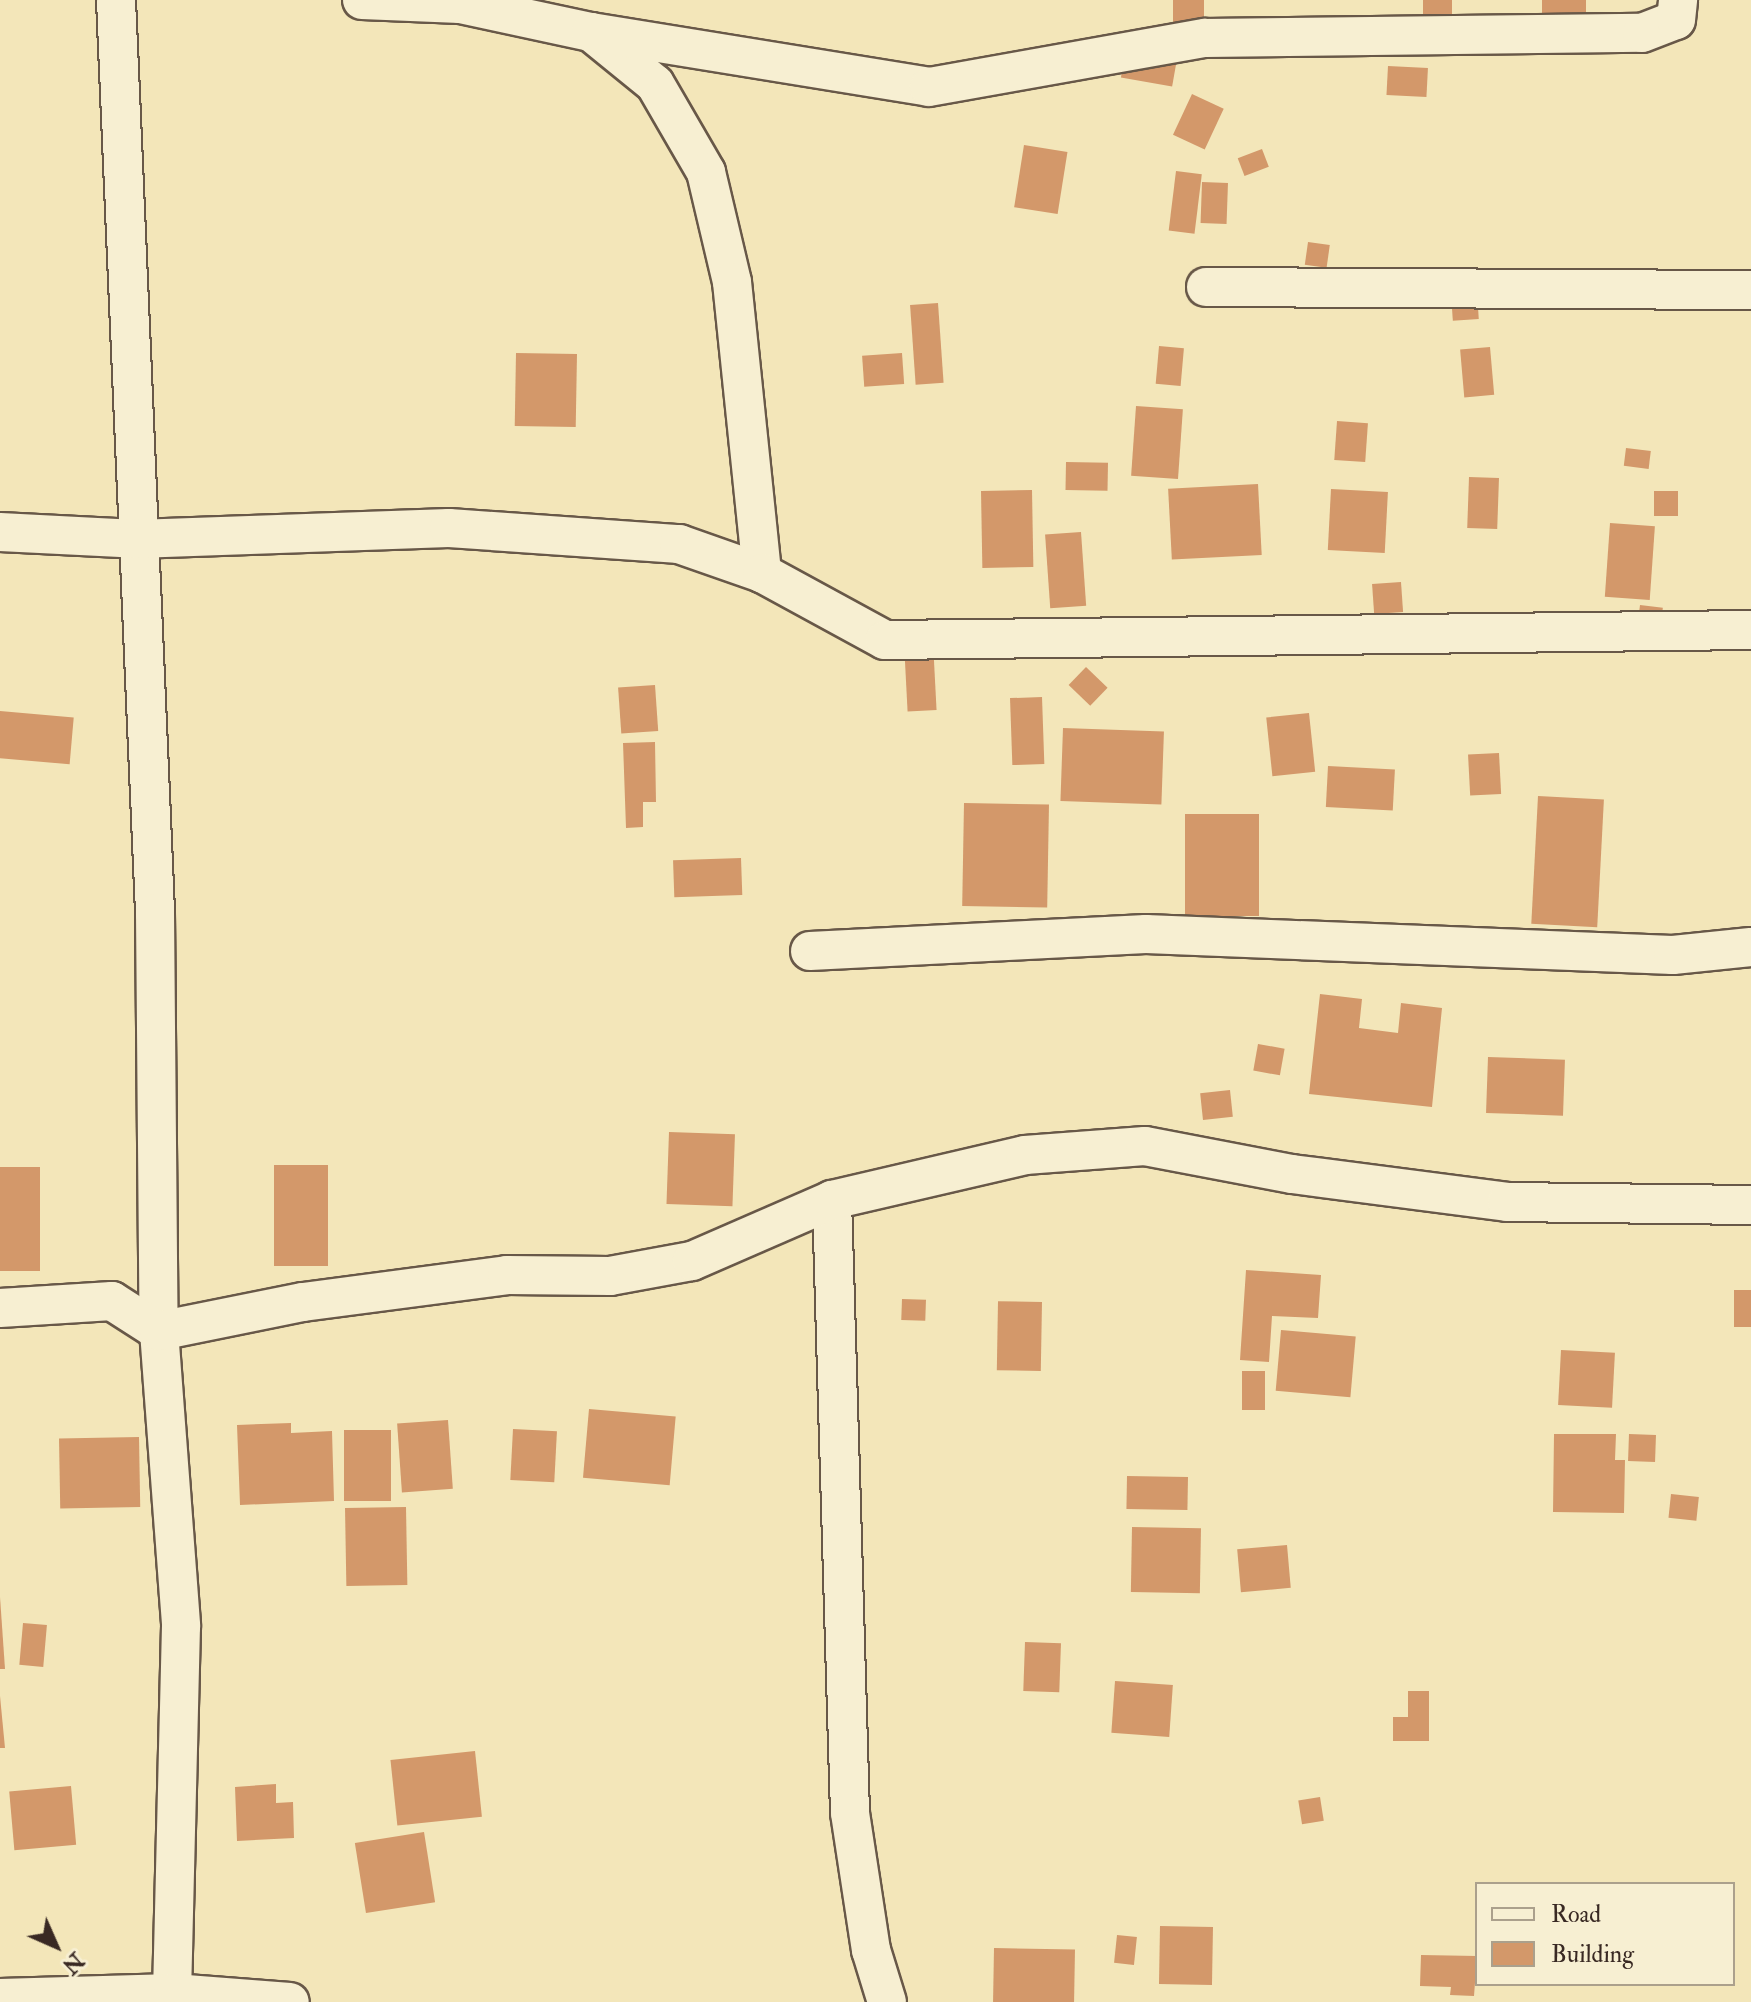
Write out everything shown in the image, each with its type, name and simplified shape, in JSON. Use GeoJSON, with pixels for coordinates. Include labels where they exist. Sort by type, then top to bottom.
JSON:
{"type":"FeatureCollection","features":[{"type":"Feature","properties":{"kind":"street"},"geometry":{"type":"LineString","coordinates":[[116,0],[136,539],[155,913],[159,1331],[181,1626],[173,1997]]}},
{"type":"Feature","properties":{"kind":"street"},"geometry":{"type":"LineString","coordinates":[[362,0],[460,4],[591,32],[929,87],[1205,38],[1642,33],[1676,20],[1678,0]]}},
{"type":"Feature","properties":{"kind":"street"},"geometry":{"type":"LineString","coordinates":[[591,32],[655,84],[706,172],[732,282],[762,573]]}},
{"type":"Feature","properties":{"kind":"street"},"geometry":{"type":"LineString","coordinates":[[1206,287],[1751,290]]}},
{"type":"Feature","properties":{"kind":"street"},"geometry":{"type":"LineString","coordinates":[[0,532],[136,539],[449,528],[577,533],[679,544],[762,573],[885,640],[1751,630]]}},
{"type":"Feature","properties":{"kind":"street"},"geometry":{"type":"LineString","coordinates":[[810,951],[1146,934],[1673,955],[1751,947]]}},
{"type":"Feature","properties":{"kind":"street"},"geometry":{"type":"LineString","coordinates":[[0,1308],[112,1301],[159,1331],[406,1288],[507,1275],[610,1276],[692,1261],[832,1200],[1025,1155],[1145,1146],[1292,1174],[1507,1202],[1751,1205]]}},
{"type":"Feature","properties":{"kind":"street"},"geometry":{"type":"LineString","coordinates":[[832,1200],[850,1813],[871,1950],[887,2002]]}},
{"type":"Feature","properties":{"kind":"street"},"geometry":{"type":"LineString","coordinates":[[7,1999],[173,1997],[290,2002]]}},
{"type":"Feature","properties":{"kind":"building"},"geometry":{"type":"Polygon","coordinates":[[[1173,0],[1204,0],[1204,25],[1173,25],[1173,0]]]}},
{"type":"Feature","properties":{"kind":"building"},"geometry":{"type":"Polygon","coordinates":[[[1423,0],[1452,0],[1452,18],[1423,18],[1423,0]]]}},
{"type":"Feature","properties":{"kind":"building"},"geometry":{"type":"Polygon","coordinates":[[[1542,0],[1586,0],[1586,44],[1542,44],[1542,0]]]}},
{"type":"Feature","properties":{"kind":"building"},"geometry":{"type":"Polygon","coordinates":[[[1127,43],[1178,52],[1172,86],[1121,77],[1127,43]]]}},
{"type":"Feature","properties":{"kind":"building"},"geometry":{"type":"Polygon","coordinates":[[[1388,66],[1428,68],[1426,97],[1386,95],[1388,66]]]}},
{"type":"Feature","properties":{"kind":"building"},"geometry":{"type":"Polygon","coordinates":[[[1192,94],[1224,109],[1205,150],[1173,135],[1192,94]]]}},
{"type":"Feature","properties":{"kind":"building"},"geometry":{"type":"Polygon","coordinates":[[[1024,145],[1067,152],[1058,214],[1014,207],[1024,145]]]}},
{"type":"Feature","properties":{"kind":"building"},"geometry":{"type":"Polygon","coordinates":[[[1262,149],[1269,167],[1245,176],[1238,158],[1262,149]]]}},
{"type":"Feature","properties":{"kind":"building"},"geometry":{"type":"Polygon","coordinates":[[[1176,171],[1202,174],[1194,234],[1169,231],[1176,171]]]}},
{"type":"Feature","properties":{"kind":"building"},"geometry":{"type":"Polygon","coordinates":[[[1202,182],[1228,183],[1227,224],[1201,223],[1202,182]]]}},
{"type":"Feature","properties":{"kind":"building"},"geometry":{"type":"Polygon","coordinates":[[[1308,242],[1330,245],[1327,268],[1305,265],[1308,242]]]}},
{"type":"Feature","properties":{"kind":"building"},"geometry":{"type":"Polygon","coordinates":[[[1476,279],[1479,319],[1453,321],[1450,281],[1476,279]]]}},
{"type":"Feature","properties":{"kind":"building"},"geometry":{"type":"Polygon","coordinates":[[[938,303],[944,383],[916,385],[910,305],[938,303]]]}},
{"type":"Feature","properties":{"kind":"building"},"geometry":{"type":"Polygon","coordinates":[[[1159,346],[1184,348],[1181,386],[1156,384],[1159,346]]]}},
{"type":"Feature","properties":{"kind":"building"},"geometry":{"type":"Polygon","coordinates":[[[1490,347],[1494,395],[1464,397],[1460,350],[1490,347]]]}},
{"type":"Feature","properties":{"kind":"building"},"geometry":{"type":"Polygon","coordinates":[[[516,353],[577,354],[576,427],[515,426],[516,353]]]}},
{"type":"Feature","properties":{"kind":"building"},"geometry":{"type":"Polygon","coordinates":[[[902,353],[904,384],[864,387],[862,356],[902,353]]]}},
{"type":"Feature","properties":{"kind":"building"},"geometry":{"type":"Polygon","coordinates":[[[1136,406],[1183,409],[1178,479],[1131,476],[1136,406]]]}},
{"type":"Feature","properties":{"kind":"building"},"geometry":{"type":"Polygon","coordinates":[[[1337,421],[1368,423],[1365,462],[1334,460],[1337,421]]]}},
{"type":"Feature","properties":{"kind":"building"},"geometry":{"type":"Polygon","coordinates":[[[1626,448],[1651,451],[1649,469],[1624,466],[1626,448]]]}},
{"type":"Feature","properties":{"kind":"building"},"geometry":{"type":"Polygon","coordinates":[[[1066,462],[1108,463],[1108,491],[1066,490],[1066,462]]]}},
{"type":"Feature","properties":{"kind":"building"},"geometry":{"type":"Polygon","coordinates":[[[1469,477],[1499,478],[1497,529],[1467,528],[1469,477]]]}},
{"type":"Feature","properties":{"kind":"building"},"geometry":{"type":"Polygon","coordinates":[[[1258,484],[1262,555],[1172,560],[1168,489],[1258,484]]]}},
{"type":"Feature","properties":{"kind":"building"},"geometry":{"type":"Polygon","coordinates":[[[1331,489],[1388,492],[1385,553],[1328,550],[1331,489]]]}},
{"type":"Feature","properties":{"kind":"building"},"geometry":{"type":"Polygon","coordinates":[[[1032,490],[1033,567],[982,568],[981,491],[1032,490]]]}},
{"type":"Feature","properties":{"kind":"building"},"geometry":{"type":"Polygon","coordinates":[[[1654,491],[1678,491],[1678,516],[1654,516],[1654,491]]]}},
{"type":"Feature","properties":{"kind":"building"},"geometry":{"type":"Polygon","coordinates":[[[1610,523],[1655,526],[1650,600],[1605,597],[1610,523]]]}},
{"type":"Feature","properties":{"kind":"building"},"geometry":{"type":"Polygon","coordinates":[[[1081,532],[1086,606],[1050,608],[1045,535],[1081,532]]]}},
{"type":"Feature","properties":{"kind":"building"},"geometry":{"type":"Polygon","coordinates":[[[1401,582],[1403,612],[1374,614],[1372,584],[1401,582]]]}},
{"type":"Feature","properties":{"kind":"building"},"geometry":{"type":"Polygon","coordinates":[[[1640,605],[1663,608],[1661,627],[1638,624],[1640,605]]]}},
{"type":"Feature","properties":{"kind":"building"},"geometry":{"type":"Polygon","coordinates":[[[933,642],[937,710],[908,711],[904,644],[933,642]]]}},
{"type":"Feature","properties":{"kind":"building"},"geometry":{"type":"Polygon","coordinates":[[[1086,667],[1108,688],[1090,706],[1069,685],[1086,667]]]}},
{"type":"Feature","properties":{"kind":"building"},"geometry":{"type":"Polygon","coordinates":[[[655,685],[658,731],[621,733],[618,688],[655,685]]]}},
{"type":"Feature","properties":{"kind":"building"},"geometry":{"type":"Polygon","coordinates":[[[1042,697],[1044,764],[1012,765],[1010,698],[1042,697]]]}},
{"type":"Feature","properties":{"kind":"building"},"geometry":{"type":"Polygon","coordinates":[[[0,711],[74,717],[70,764],[0,758],[0,711]]]}},
{"type":"Feature","properties":{"kind":"building"},"geometry":{"type":"Polygon","coordinates":[[[1309,713],[1315,772],[1272,776],[1266,717],[1309,713]]]}},
{"type":"Feature","properties":{"kind":"building"},"geometry":{"type":"Polygon","coordinates":[[[1063,728],[1164,732],[1161,804],[1060,801],[1063,728]]]}},
{"type":"Feature","properties":{"kind":"building"},"geometry":{"type":"Polygon","coordinates":[[[655,742],[656,802],[643,802],[643,827],[626,828],[623,743],[655,742]]]}},
{"type":"Feature","properties":{"kind":"building"},"geometry":{"type":"Polygon","coordinates":[[[1499,753],[1501,794],[1470,796],[1468,755],[1499,753]]]}},
{"type":"Feature","properties":{"kind":"building"},"geometry":{"type":"Polygon","coordinates":[[[1328,766],[1395,770],[1393,810],[1326,807],[1328,766]]]}},
{"type":"Feature","properties":{"kind":"building"},"geometry":{"type":"Polygon","coordinates":[[[1538,796],[1604,799],[1597,927],[1531,924],[1538,796]]]}},
{"type":"Feature","properties":{"kind":"building"},"geometry":{"type":"Polygon","coordinates":[[[964,803],[1049,804],[1047,907],[962,906],[964,803]]]}},
{"type":"Feature","properties":{"kind":"building"},"geometry":{"type":"Polygon","coordinates":[[[1185,814],[1259,814],[1259,916],[1185,916],[1185,814]]]}},
{"type":"Feature","properties":{"kind":"building"},"geometry":{"type":"Polygon","coordinates":[[[741,858],[742,895],[674,897],[673,860],[741,858]]]}},
{"type":"Feature","properties":{"kind":"building"},"geometry":{"type":"Polygon","coordinates":[[[1320,994],[1362,999],[1359,1028],[1398,1033],[1401,1003],[1442,1008],[1432,1107],[1309,1094],[1320,994]]]}},
{"type":"Feature","properties":{"kind":"building"},"geometry":{"type":"Polygon","coordinates":[[[1258,1044],[1285,1049],[1280,1075],[1253,1071],[1258,1044]]]}},
{"type":"Feature","properties":{"kind":"building"},"geometry":{"type":"Polygon","coordinates":[[[1488,1057],[1565,1060],[1563,1116],[1486,1113],[1488,1057]]]}},
{"type":"Feature","properties":{"kind":"building"},"geometry":{"type":"Polygon","coordinates":[[[1230,1090],[1233,1117],[1203,1120],[1200,1093],[1230,1090]]]}},
{"type":"Feature","properties":{"kind":"building"},"geometry":{"type":"Polygon","coordinates":[[[669,1132],[735,1134],[732,1206],[666,1204],[669,1132]]]}},
{"type":"Feature","properties":{"kind":"building"},"geometry":{"type":"Polygon","coordinates":[[[274,1165],[328,1165],[328,1266],[274,1266],[274,1165]]]}},
{"type":"Feature","properties":{"kind":"building"},"geometry":{"type":"Polygon","coordinates":[[[0,1167],[40,1167],[40,1271],[0,1271],[0,1167]]]}},
{"type":"Feature","properties":{"kind":"building"},"geometry":{"type":"Polygon","coordinates":[[[1246,1270],[1321,1275],[1318,1318],[1272,1316],[1269,1362],[1240,1360],[1246,1270]]]}},
{"type":"Feature","properties":{"kind":"building"},"geometry":{"type":"Polygon","coordinates":[[[1734,1290],[1751,1290],[1751,1327],[1734,1327],[1734,1290]]]}},
{"type":"Feature","properties":{"kind":"building"},"geometry":{"type":"Polygon","coordinates":[[[902,1299],[926,1300],[925,1321],[901,1320],[902,1299]]]}},
{"type":"Feature","properties":{"kind":"building"},"geometry":{"type":"Polygon","coordinates":[[[998,1301],[1042,1302],[1041,1371],[997,1370],[998,1301]]]}},
{"type":"Feature","properties":{"kind":"building"},"geometry":{"type":"Polygon","coordinates":[[[1281,1330],[1356,1337],[1350,1397],[1276,1391],[1281,1330]]]}},
{"type":"Feature","properties":{"kind":"building"},"geometry":{"type":"Polygon","coordinates":[[[1561,1350],[1615,1353],[1612,1408],[1558,1405],[1561,1350]]]}},
{"type":"Feature","properties":{"kind":"building"},"geometry":{"type":"Polygon","coordinates":[[[1242,1371],[1265,1371],[1265,1410],[1242,1410],[1242,1371]]]}},
{"type":"Feature","properties":{"kind":"building"},"geometry":{"type":"Polygon","coordinates":[[[589,1409],[676,1417],[670,1485],[583,1478],[589,1409]]]}},
{"type":"Feature","properties":{"kind":"building"},"geometry":{"type":"Polygon","coordinates":[[[448,1420],[453,1489],[402,1492],[397,1424],[448,1420]]]}},
{"type":"Feature","properties":{"kind":"building"},"geometry":{"type":"Polygon","coordinates":[[[291,1423],[291,1433],[332,1431],[334,1501],[240,1505],[237,1425],[291,1423]]]}},
{"type":"Feature","properties":{"kind":"building"},"geometry":{"type":"Polygon","coordinates":[[[513,1429],[557,1431],[554,1482],[510,1480],[513,1429]]]}},
{"type":"Feature","properties":{"kind":"building"},"geometry":{"type":"Polygon","coordinates":[[[344,1430],[391,1430],[391,1501],[344,1501],[344,1430]]]}},
{"type":"Feature","properties":{"kind":"building"},"geometry":{"type":"Polygon","coordinates":[[[1554,1434],[1616,1434],[1615,1460],[1625,1460],[1624,1513],[1553,1512],[1554,1434]]]}},
{"type":"Feature","properties":{"kind":"building"},"geometry":{"type":"Polygon","coordinates":[[[1629,1434],[1656,1435],[1655,1462],[1628,1461],[1629,1434]]]}},
{"type":"Feature","properties":{"kind":"building"},"geometry":{"type":"Polygon","coordinates":[[[139,1437],[140,1507],[60,1508],[59,1438],[139,1437]]]}},
{"type":"Feature","properties":{"kind":"building"},"geometry":{"type":"Polygon","coordinates":[[[1127,1476],[1188,1477],[1187,1510],[1126,1509],[1127,1476]]]}},
{"type":"Feature","properties":{"kind":"building"},"geometry":{"type":"Polygon","coordinates":[[[1671,1494],[1699,1497],[1696,1521],[1668,1518],[1671,1494]]]}},
{"type":"Feature","properties":{"kind":"building"},"geometry":{"type":"Polygon","coordinates":[[[406,1507],[407,1585],[346,1586],[345,1508],[406,1507]]]}},
{"type":"Feature","properties":{"kind":"building"},"geometry":{"type":"Polygon","coordinates":[[[1132,1527],[1201,1528],[1200,1593],[1131,1592],[1132,1527]]]}},
{"type":"Feature","properties":{"kind":"building"},"geometry":{"type":"Polygon","coordinates":[[[1287,1545],[1291,1588],[1241,1592],[1237,1549],[1287,1545]]]}},
{"type":"Feature","properties":{"kind":"building"},"geometry":{"type":"Polygon","coordinates":[[[0,1597],[5,1669],[0,1669],[0,1597]]]}},
{"type":"Feature","properties":{"kind":"building"},"geometry":{"type":"Polygon","coordinates":[[[23,1623],[47,1625],[43,1667],[19,1665],[23,1623]]]}},
{"type":"Feature","properties":{"kind":"building"},"geometry":{"type":"Polygon","coordinates":[[[1025,1642],[1061,1643],[1059,1692],[1023,1691],[1025,1642]]]}},
{"type":"Feature","properties":{"kind":"building"},"geometry":{"type":"Polygon","coordinates":[[[1115,1681],[1173,1685],[1169,1737],[1111,1733],[1115,1681]]]}},
{"type":"Feature","properties":{"kind":"building"},"geometry":{"type":"Polygon","coordinates":[[[1408,1691],[1429,1691],[1429,1741],[1393,1741],[1393,1717],[1408,1717],[1408,1691]]]}},
{"type":"Feature","properties":{"kind":"building"},"geometry":{"type":"Polygon","coordinates":[[[0,1696],[5,1748],[0,1748],[0,1696]]]}},
{"type":"Feature","properties":{"kind":"building"},"geometry":{"type":"Polygon","coordinates":[[[475,1751],[482,1817],[397,1826],[390,1760],[475,1751]]]}},
{"type":"Feature","properties":{"kind":"building"},"geometry":{"type":"Polygon","coordinates":[[[276,1784],[276,1803],[293,1802],[294,1838],[237,1841],[235,1787],[276,1784]]]}},
{"type":"Feature","properties":{"kind":"building"},"geometry":{"type":"Polygon","coordinates":[[[71,1786],[76,1845],[14,1850],[9,1791],[71,1786]]]}},
{"type":"Feature","properties":{"kind":"building"},"geometry":{"type":"Polygon","coordinates":[[[1320,1797],[1324,1821],[1302,1824],[1298,1800],[1320,1797]]]}},
{"type":"Feature","properties":{"kind":"building"},"geometry":{"type":"Polygon","coordinates":[[[424,1832],[435,1902],[366,1913],[355,1843],[424,1832]]]}},
{"type":"Feature","properties":{"kind":"building"},"geometry":{"type":"Polygon","coordinates":[[[1160,1926],[1213,1927],[1212,1985],[1159,1984],[1160,1926]]]}},
{"type":"Feature","properties":{"kind":"building"},"geometry":{"type":"Polygon","coordinates":[[[1117,1935],[1137,1937],[1134,1965],[1114,1963],[1117,1935]]]}},
{"type":"Feature","properties":{"kind":"building"},"geometry":{"type":"Polygon","coordinates":[[[994,1948],[1075,1949],[1074,2002],[993,2002],[994,1948]]]}},
{"type":"Feature","properties":{"kind":"building"},"geometry":{"type":"Polygon","coordinates":[[[1421,1955],[1475,1956],[1474,1996],[1450,1995],[1451,1987],[1420,1986],[1421,1955]]]}}]}
